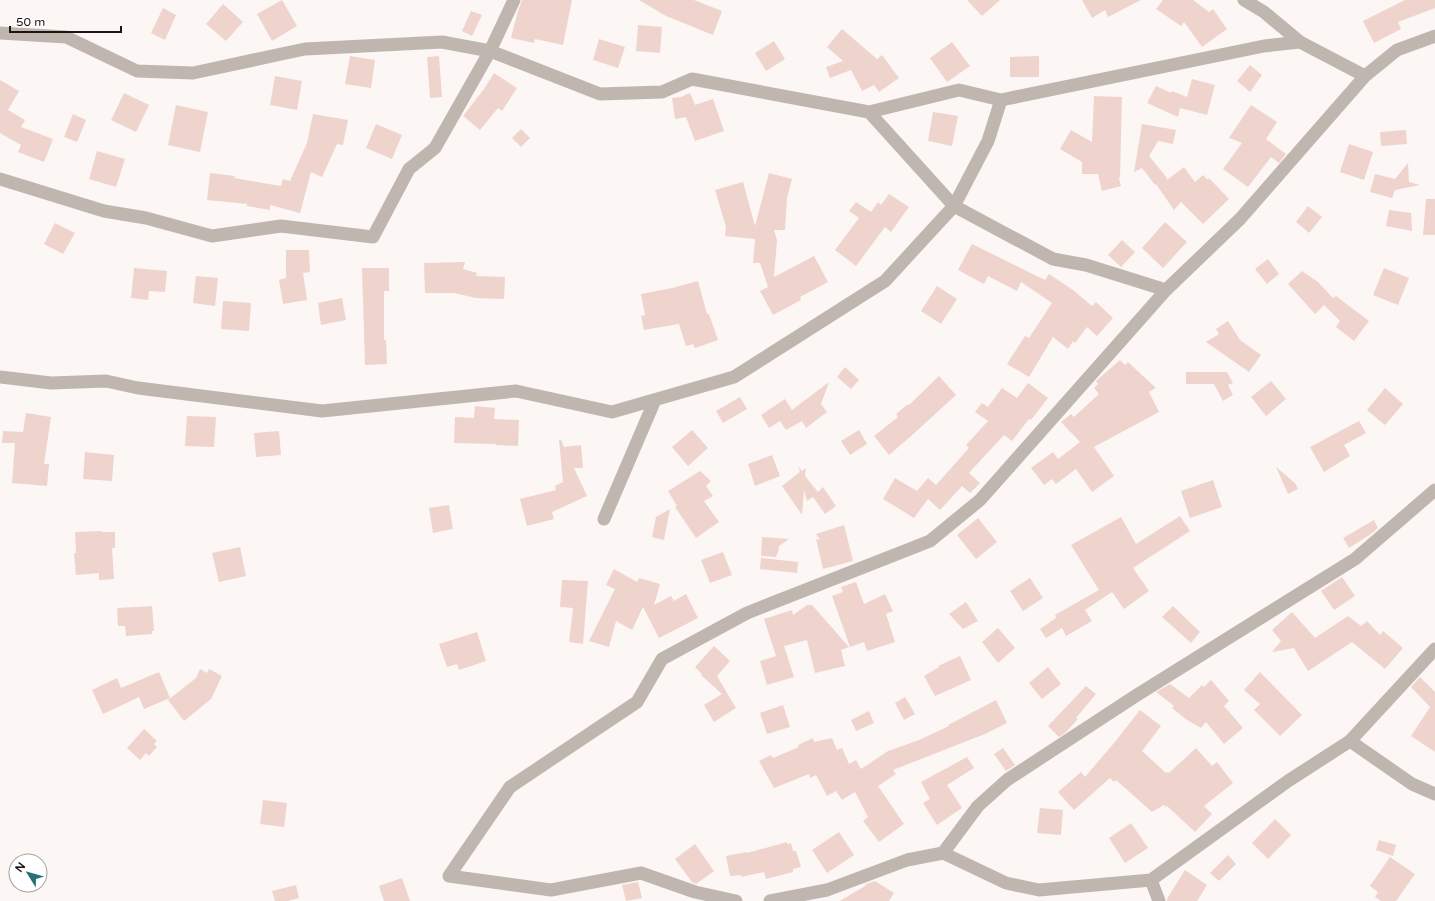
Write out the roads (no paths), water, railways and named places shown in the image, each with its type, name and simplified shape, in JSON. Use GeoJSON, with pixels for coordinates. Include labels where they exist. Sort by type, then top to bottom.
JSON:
{"type":"FeatureCollection","features":[{"type":"Feature","properties":{"kind":"street"},"geometry":{"type":"LineString","coordinates":[[0,179],[104,211],[146,218],[212,236],[281,226],[373,237],[409,169],[435,148],[490,51],[514,0]]}},
{"type":"Feature","properties":{"kind":"street"},"geometry":{"type":"LineString","coordinates":[[1244,0],[1264,12],[1300,42],[1365,76]]}},
{"type":"Feature","properties":{"kind":"street"},"geometry":{"type":"LineString","coordinates":[[0,33],[66,37],[137,71],[193,73],[305,49],[442,42],[490,51],[600,94],[662,92],[692,79],[869,112],[959,90],[1001,100],[1264,46],[1300,42]]}},
{"type":"Feature","properties":{"kind":"street"},"geometry":{"type":"LineString","coordinates":[[736,901],[695,892],[641,873],[551,890],[449,876],[510,787],[636,702],[662,659],[747,613],[930,541],[980,500],[1166,290],[1240,220],[1365,76],[1397,50],[1435,36]]}},
{"type":"Feature","properties":{"kind":"street"},"geometry":{"type":"LineString","coordinates":[[0,377],[51,383],[106,381],[138,388],[322,411],[516,391],[612,412],[734,376],[885,281],[954,206],[988,141],[1001,100]]}},
{"type":"Feature","properties":{"kind":"street"},"geometry":{"type":"LineString","coordinates":[[869,112],[954,206],[1053,259],[1086,265],[1166,290]]}},
{"type":"Feature","properties":{"kind":"street"},"geometry":{"type":"LineString","coordinates":[[604,519],[654,400]]}},
{"type":"Feature","properties":{"kind":"street"},"geometry":{"type":"LineString","coordinates":[[943,853],[978,806],[1007,780],[1137,694],[1354,559],[1435,490]]}},
{"type":"Feature","properties":{"kind":"street"},"geometry":{"type":"LineString","coordinates":[[770,901],[827,890],[907,860],[943,853],[1006,883],[1039,890],[1151,880],[1288,781],[1350,741],[1435,649]]}},
{"type":"Feature","properties":{"kind":"street"},"geometry":{"type":"LineString","coordinates":[[1350,741],[1412,784],[1435,794]]}},
{"type":"Feature","properties":{"kind":"street"},"geometry":{"type":"LineString","coordinates":[[1151,880],[1159,901]]}}]}
